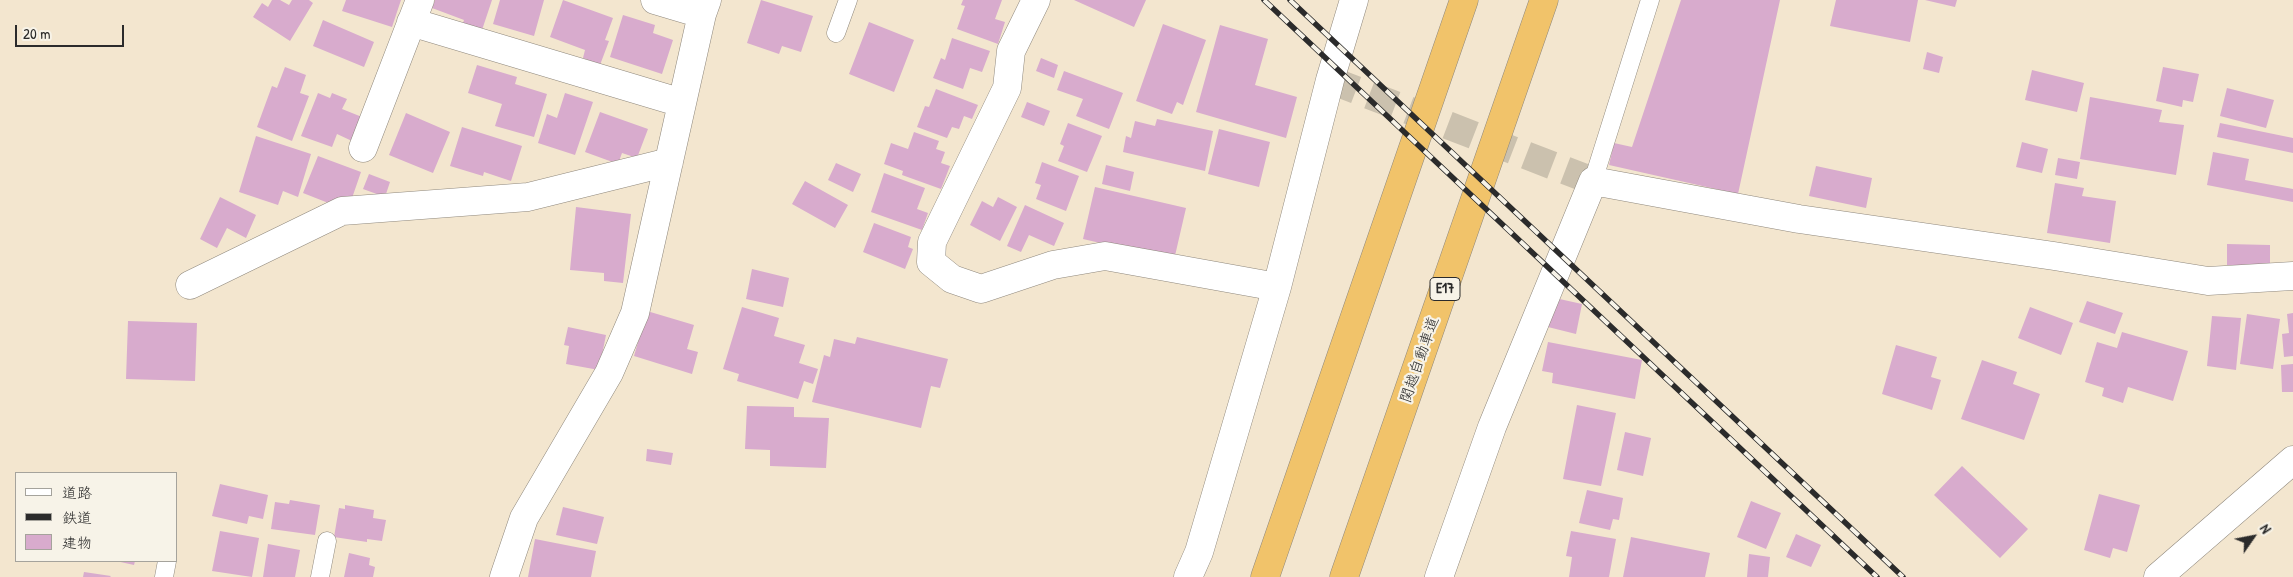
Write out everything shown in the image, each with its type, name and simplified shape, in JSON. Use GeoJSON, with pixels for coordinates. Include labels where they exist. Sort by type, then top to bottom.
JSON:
{"type":"FeatureCollection","features":[{"type":"Feature","properties":{"kind":"highway"},"geometry":{"type":"LineString","coordinates":[[1265,577],[1464,0]]}},
{"type":"Feature","properties":{"kind":"highway","name":"関越自動車道"},"geometry":{"type":"LineString","coordinates":[[1344,577],[1544,0]]}},
{"type":"Feature","properties":{"kind":"street"},"geometry":{"type":"LineString","coordinates":[[504,577],[524,518],[609,373],[635,312],[705,7],[655,0]]}},
{"type":"Feature","properties":{"kind":"street"},"geometry":{"type":"LineString","coordinates":[[1036,0],[1011,51],[1007,88],[932,242],[931,262],[952,279],[981,289],[1053,265],[1105,256],[1276,287]]}},
{"type":"Feature","properties":{"kind":"street"},"geometry":{"type":"LineString","coordinates":[[1188,577],[1199,552],[1276,287],[1330,80],[1354,0]]}},
{"type":"Feature","properties":{"kind":"street"},"geometry":{"type":"LineString","coordinates":[[363,148],[416,11],[682,103]]}},
{"type":"Feature","properties":{"kind":"street"},"geometry":{"type":"LineString","coordinates":[[190,285],[342,211],[528,197],[669,162]]}},
{"type":"Feature","properties":{"kind":"street"},"geometry":{"type":"LineString","coordinates":[[1439,577],[1492,427],[1593,181],[1799,219],[2054,256],[2208,281],[2293,276]]}},
{"type":"Feature","properties":{"kind":"street"},"geometry":{"type":"LineString","coordinates":[[2158,577],[2293,460]]}},
{"type":"Feature","properties":{"kind":"lane"},"geometry":{"type":"LineString","coordinates":[[836,33],[848,0]]}},
{"type":"Feature","properties":{"kind":"lane"},"geometry":{"type":"LineString","coordinates":[[1593,181],[1650,0]]}},
{"type":"Feature","properties":{"kind":"lane"},"geometry":{"type":"LineString","coordinates":[[320,577],[327,542]]}},
{"type":"Feature","properties":{"kind":"lane"},"geometry":{"type":"LineString","coordinates":[[164,577],[167,562]]}},
{"type":"Feature","properties":{"kind":"building"},"geometry":{"type":"Polygon","coordinates":[[[272,0],[280,0],[289,5],[292,0],[309,0],[313,3],[290,41],[253,17],[262,3],[268,7],[272,0]]]}},
{"type":"Feature","properties":{"kind":"building"},"geometry":{"type":"Polygon","coordinates":[[[346,0],[401,0],[392,27],[342,11],[346,0]]]}},
{"type":"Feature","properties":{"kind":"building"},"geometry":{"type":"Polygon","coordinates":[[[435,0],[492,0],[481,33],[462,26],[464,20],[432,8],[435,0]]]}},
{"type":"Feature","properties":{"kind":"building"},"geometry":{"type":"Polygon","coordinates":[[[500,0],[544,0],[534,36],[493,24],[500,0]]]}},
{"type":"Feature","properties":{"kind":"building"},"geometry":{"type":"Polygon","coordinates":[[[563,0],[613,18],[605,40],[609,41],[600,65],[583,58],[585,50],[550,37],[563,0]]]}},
{"type":"Feature","properties":{"kind":"building"},"geometry":{"type":"Polygon","coordinates":[[[761,0],[813,16],[801,52],[782,46],[779,54],[747,43],[761,0]]]}},
{"type":"Feature","properties":{"kind":"building"},"geometry":{"type":"Polygon","coordinates":[[[963,0],[1002,0],[995,19],[1005,22],[998,44],[957,29],[965,6],[961,5],[963,0]]]}},
{"type":"Feature","properties":{"kind":"building"},"geometry":{"type":"Polygon","coordinates":[[[1074,0],[1146,0],[1134,27],[1074,0]]]}},
{"type":"Feature","properties":{"kind":"building"},"geometry":{"type":"Polygon","coordinates":[[[1681,0],[1780,0],[1738,194],[1609,165],[1614,143],[1632,147],[1681,0]]]}},
{"type":"Feature","properties":{"kind":"building"},"geometry":{"type":"Polygon","coordinates":[[[1836,0],[1918,0],[1910,42],[1830,26],[1836,0]]]}},
{"type":"Feature","properties":{"kind":"building"},"geometry":{"type":"Polygon","coordinates":[[[1925,0],[1957,0],[1955,7],[1925,0]]]}},
{"type":"Feature","properties":{"kind":"building"},"geometry":{"type":"Polygon","coordinates":[[[623,15],[655,25],[653,33],[673,40],[662,74],[610,57],[623,15]]]}},
{"type":"Feature","properties":{"kind":"building"},"geometry":{"type":"Polygon","coordinates":[[[323,20],[374,42],[364,67],[313,46],[323,20]]]}},
{"type":"Feature","properties":{"kind":"building"},"geometry":{"type":"Polygon","coordinates":[[[869,22],[914,40],[894,92],[849,74],[869,22]]]}},
{"type":"Feature","properties":{"kind":"building"},"geometry":{"type":"Polygon","coordinates":[[[1163,24],[1206,40],[1183,105],[1177,102],[1172,114],[1136,101],[1163,24]]]}},
{"type":"Feature","properties":{"kind":"building"},"geometry":{"type":"Polygon","coordinates":[[[1220,25],[1268,39],[1255,85],[1297,97],[1286,138],[1196,112],[1220,25]]]}},
{"type":"Feature","properties":{"kind":"building"},"geometry":{"type":"Polygon","coordinates":[[[952,38],[990,51],[982,72],[970,68],[963,89],[933,78],[941,58],[945,60],[952,38]]]}},
{"type":"Feature","properties":{"kind":"building"},"geometry":{"type":"Polygon","coordinates":[[[1927,52],[1943,57],[1939,73],[1923,69],[1927,52]]]}},
{"type":"Feature","properties":{"kind":"building"},"geometry":{"type":"Polygon","coordinates":[[[1041,58],[1058,65],[1054,78],[1036,71],[1041,58]]]}},
{"type":"Feature","properties":{"kind":"building"},"geometry":{"type":"Polygon","coordinates":[[[477,65],[517,77],[515,84],[547,94],[534,137],[495,126],[502,104],[468,93],[477,65]]]}},
{"type":"Feature","properties":{"kind":"building"},"geometry":{"type":"Polygon","coordinates":[[[285,67],[306,75],[300,93],[309,96],[292,141],[257,127],[272,86],[277,88],[285,67]]]}},
{"type":"Feature","properties":{"kind":"building"},"geometry":{"type":"Polygon","coordinates":[[[2163,67],[2199,74],[2193,102],[2183,100],[2182,107],[2156,101],[2163,67]]]}},
{"type":"Feature","properties":{"kind":"building"},"geometry":{"type":"Polygon","coordinates":[[[2032,70],[2084,83],[2077,112],[2025,100],[2032,70]]]}},
{"type":"Feature","properties":{"kind":"building"},"geometry":{"type":"Polygon","coordinates":[[[1064,71],[1123,93],[1109,129],[1076,116],[1083,99],[1057,90],[1064,71]]]}},
{"type":"Feature","properties":{"kind":"building"},"geometry":{"type":"Polygon","coordinates":[[[2227,88],[2274,100],[2266,128],[2220,116],[2227,88]]]}},
{"type":"Feature","properties":{"kind":"building"},"geometry":{"type":"Polygon","coordinates":[[[936,89],[978,105],[972,119],[964,116],[959,129],[952,127],[947,138],[917,127],[925,106],[929,107],[936,89]]]}},
{"type":"Feature","properties":{"kind":"building"},"geometry":{"type":"Polygon","coordinates":[[[318,93],[330,98],[332,93],[347,99],[342,109],[362,117],[352,141],[337,134],[332,147],[301,136],[318,93]]]}},
{"type":"Feature","properties":{"kind":"building"},"geometry":{"type":"Polygon","coordinates":[[[565,93],[593,102],[575,155],[538,143],[547,114],[557,118],[565,93]]]}},
{"type":"Feature","properties":{"kind":"building"},"geometry":{"type":"Polygon","coordinates":[[[2090,97],[2162,110],[2159,122],[2184,125],[2176,175],[2080,159],[2090,97]]]}},
{"type":"Feature","properties":{"kind":"building"},"geometry":{"type":"Polygon","coordinates":[[[1027,102],[1050,111],[1044,126],[1021,117],[1027,102]]]}},
{"type":"Feature","properties":{"kind":"building"},"geometry":{"type":"Polygon","coordinates":[[[600,112],[648,129],[637,158],[622,153],[618,164],[585,152],[600,112]]]}},
{"type":"Feature","properties":{"kind":"building"},"geometry":{"type":"Polygon","coordinates":[[[406,113],[450,132],[433,173],[389,155],[406,113]]]}},
{"type":"Feature","properties":{"kind":"building"},"geometry":{"type":"Polygon","coordinates":[[[1157,119],[1213,131],[1205,171],[1123,152],[1126,136],[1131,138],[1135,121],[1155,126],[1157,119]]]}},
{"type":"Feature","properties":{"kind":"building"},"geometry":{"type":"Polygon","coordinates":[[[1068,123],[1102,136],[1087,172],[1058,161],[1064,146],[1060,144],[1068,123]]]}},
{"type":"Feature","properties":{"kind":"building"},"geometry":{"type":"Polygon","coordinates":[[[2220,123],[2293,138],[2293,153],[2217,137],[2220,123]]]}},
{"type":"Feature","properties":{"kind":"building"},"geometry":{"type":"Polygon","coordinates":[[[462,127],[522,146],[511,181],[484,172],[483,176],[450,166],[462,127]]]}},
{"type":"Feature","properties":{"kind":"building"},"geometry":{"type":"Polygon","coordinates":[[[1219,129],[1270,142],[1259,187],[1208,174],[1219,129]]]}},
{"type":"Feature","properties":{"kind":"building"},"geometry":{"type":"Polygon","coordinates":[[[914,132],[939,141],[936,149],[945,152],[941,163],[950,166],[941,189],[902,175],[903,171],[884,164],[891,143],[908,149],[914,132]]]}},
{"type":"Feature","properties":{"kind":"building"},"geometry":{"type":"Polygon","coordinates":[[[256,136],[311,154],[298,197],[283,191],[278,205],[239,192],[256,136]]]}},
{"type":"Feature","properties":{"kind":"building"},"geometry":{"type":"Polygon","coordinates":[[[2022,142],[2048,149],[2042,173],[2016,167],[2022,142]]]}},
{"type":"Feature","properties":{"kind":"building"},"geometry":{"type":"Polygon","coordinates":[[[2213,152],[2249,159],[2245,180],[2293,189],[2293,202],[2207,185],[2213,152]]]}},
{"type":"Feature","properties":{"kind":"building"},"geometry":{"type":"Polygon","coordinates":[[[318,156],[361,172],[351,201],[339,197],[336,206],[303,193],[318,156]]]}},
{"type":"Feature","properties":{"kind":"building"},"geometry":{"type":"Polygon","coordinates":[[[2058,158],[2080,162],[2077,179],[2055,175],[2058,158]]]}},
{"type":"Feature","properties":{"kind":"building"},"geometry":{"type":"Polygon","coordinates":[[[1042,162],[1079,176],[1066,211],[1036,199],[1041,185],[1035,183],[1042,162]]]}},
{"type":"Feature","properties":{"kind":"building"},"geometry":{"type":"Polygon","coordinates":[[[836,163],[861,174],[853,192],[828,180],[836,163]]]}},
{"type":"Feature","properties":{"kind":"building"},"geometry":{"type":"Polygon","coordinates":[[[1106,165],[1134,172],[1130,191],[1102,184],[1106,165]]]}},
{"type":"Feature","properties":{"kind":"building"},"geometry":{"type":"Polygon","coordinates":[[[1816,166],[1872,178],[1866,208],[1809,196],[1816,166]]]}},
{"type":"Feature","properties":{"kind":"building"},"geometry":{"type":"Polygon","coordinates":[[[884,173],[925,188],[917,209],[928,213],[922,230],[871,212],[884,173]]]}},
{"type":"Feature","properties":{"kind":"building"},"geometry":{"type":"Polygon","coordinates":[[[369,174],[390,182],[385,197],[363,189],[369,174]]]}},
{"type":"Feature","properties":{"kind":"building"},"geometry":{"type":"Polygon","coordinates":[[[805,181],[848,205],[835,228],[792,204],[805,181]]]}},
{"type":"Feature","properties":{"kind":"building"},"geometry":{"type":"Polygon","coordinates":[[[2055,183],[2084,188],[2082,196],[2116,201],[2110,243],[2047,233],[2055,183]]]}},
{"type":"Feature","properties":{"kind":"building"},"geometry":{"type":"Polygon","coordinates":[[[1095,187],[1186,208],[1174,260],[1083,239],[1095,187]]]}},
{"type":"Feature","properties":{"kind":"building"},"geometry":{"type":"Polygon","coordinates":[[[220,197],[256,215],[246,238],[227,228],[217,248],[200,239],[220,197]]]}},
{"type":"Feature","properties":{"kind":"building"},"geometry":{"type":"Polygon","coordinates":[[[998,197],[1017,207],[1000,241],[970,225],[982,201],[993,207],[998,197]]]}},
{"type":"Feature","properties":{"kind":"building"},"geometry":{"type":"Polygon","coordinates":[[[1025,205],[1064,223],[1054,246],[1029,235],[1021,252],[1007,246],[1025,205]]]}},
{"type":"Feature","properties":{"kind":"building"},"geometry":{"type":"Polygon","coordinates":[[[576,207],[631,214],[623,283],[604,281],[604,273],[570,270],[576,207]]]}},
{"type":"Feature","properties":{"kind":"building"},"geometry":{"type":"Polygon","coordinates":[[[874,223],[911,237],[908,247],[913,249],[905,269],[863,252],[874,223]]]}},
{"type":"Feature","properties":{"kind":"building"},"geometry":{"type":"Polygon","coordinates":[[[2227,244],[2270,245],[2270,265],[2227,265],[2227,244]]]}},
{"type":"Feature","properties":{"kind":"building"},"geometry":{"type":"Polygon","coordinates":[[[752,269],[789,278],[783,307],[746,299],[752,269]]]}},
{"type":"Feature","properties":{"kind":"building"},"geometry":{"type":"Polygon","coordinates":[[[1555,298],[1582,304],[1576,334],[1548,327],[1555,298]]]}},
{"type":"Feature","properties":{"kind":"building"},"geometry":{"type":"Polygon","coordinates":[[[2087,301],[2123,313],[2115,334],[2079,322],[2087,301]]]}},
{"type":"Feature","properties":{"kind":"building"},"geometry":{"type":"Polygon","coordinates":[[[742,307],[779,318],[774,336],[805,345],[799,363],[818,369],[813,384],[804,381],[798,399],[737,381],[739,374],[723,369],[742,307]]]}},
{"type":"Feature","properties":{"kind":"building"},"geometry":{"type":"Polygon","coordinates":[[[2030,307],[2073,323],[2061,355],[2018,338],[2030,307]]]}},
{"type":"Feature","properties":{"kind":"building"},"geometry":{"type":"Polygon","coordinates":[[[647,311],[694,325],[687,349],[698,352],[692,374],[634,356],[647,311]]]}},
{"type":"Feature","properties":{"kind":"building"},"geometry":{"type":"Polygon","coordinates":[[[2293,313],[2293,356],[2284,357],[2282,334],[2289,333],[2287,314],[2293,313]]]}},
{"type":"Feature","properties":{"kind":"building"},"geometry":{"type":"Polygon","coordinates":[[[2247,314],[2280,319],[2273,369],[2240,364],[2247,314]]]}},
{"type":"Feature","properties":{"kind":"building"},"geometry":{"type":"Polygon","coordinates":[[[2212,316],[2241,318],[2236,370],[2207,366],[2212,316]]]}},
{"type":"Feature","properties":{"kind":"building"},"geometry":{"type":"Polygon","coordinates":[[[128,321],[197,323],[195,381],[126,379],[128,321]]]}},
{"type":"Feature","properties":{"kind":"building"},"geometry":{"type":"Polygon","coordinates":[[[568,327],[606,335],[599,370],[566,364],[569,346],[564,345],[568,327]]]}},
{"type":"Feature","properties":{"kind":"building"},"geometry":{"type":"Polygon","coordinates":[[[2122,332],[2188,351],[2173,401],[2128,387],[2123,403],[2102,396],[2104,388],[2085,382],[2097,342],[2117,348],[2122,332]]]}},
{"type":"Feature","properties":{"kind":"building"},"geometry":{"type":"Polygon","coordinates":[[[857,337],[948,359],[940,388],[931,386],[921,428],[812,402],[824,355],[830,357],[834,339],[855,344],[857,337]]]}},
{"type":"Feature","properties":{"kind":"building"},"geometry":{"type":"Polygon","coordinates":[[[1548,342],[1642,360],[1635,399],[1552,383],[1553,373],[1542,371],[1548,342]]]}},
{"type":"Feature","properties":{"kind":"building"},"geometry":{"type":"Polygon","coordinates":[[[1896,345],[1937,357],[1931,377],[1941,380],[1932,410],[1882,394],[1896,345]]]}},
{"type":"Feature","properties":{"kind":"building"},"geometry":{"type":"Polygon","coordinates":[[[1982,360],[2017,372],[2013,384],[2040,394],[2024,440],[1961,419],[1982,360]]]}},
{"type":"Feature","properties":{"kind":"building"},"geometry":{"type":"Polygon","coordinates":[[[2293,364],[2293,392],[2282,392],[2281,365],[2293,364]]]}},
{"type":"Feature","properties":{"kind":"building"},"geometry":{"type":"Polygon","coordinates":[[[1577,405],[1616,413],[1601,486],[1563,479],[1577,405]]]}},
{"type":"Feature","properties":{"kind":"building"},"geometry":{"type":"Polygon","coordinates":[[[747,406],[794,407],[794,417],[829,418],[826,468],[770,466],[770,450],[745,449],[747,406]]]}},
{"type":"Feature","properties":{"kind":"building"},"geometry":{"type":"Polygon","coordinates":[[[1625,432],[1651,438],[1643,476],[1617,470],[1625,432]]]}},
{"type":"Feature","properties":{"kind":"building"},"geometry":{"type":"Polygon","coordinates":[[[647,449],[673,453],[671,465],[646,461],[647,449]]]}},
{"type":"Feature","properties":{"kind":"building"},"geometry":{"type":"Polygon","coordinates":[[[1962,466],[2028,529],[2000,558],[1934,495],[1962,466]]]}},
{"type":"Feature","properties":{"kind":"building"},"geometry":{"type":"Polygon","coordinates":[[[220,484],[268,495],[263,519],[249,516],[247,524],[212,516],[220,484]]]}},
{"type":"Feature","properties":{"kind":"building"},"geometry":{"type":"Polygon","coordinates":[[[1587,490],[1623,498],[1619,520],[1613,519],[1610,530],[1579,523],[1587,490]]]}},
{"type":"Feature","properties":{"kind":"building"},"geometry":{"type":"Polygon","coordinates":[[[2099,494],[2140,505],[2127,552],[2113,548],[2110,558],[2084,550],[2099,494]]]}},
{"type":"Feature","properties":{"kind":"building"},"geometry":{"type":"Polygon","coordinates":[[[290,500],[320,505],[315,535],[271,529],[275,502],[289,504],[290,500]]]}},
{"type":"Feature","properties":{"kind":"building"},"geometry":{"type":"Polygon","coordinates":[[[1751,501],[1781,513],[1766,549],[1737,537],[1751,501]]]}},
{"type":"Feature","properties":{"kind":"building"},"geometry":{"type":"Polygon","coordinates":[[[345,505],[374,510],[373,518],[386,520],[382,541],[367,539],[367,542],[334,537],[339,508],[345,509],[345,505]]]}},
{"type":"Feature","properties":{"kind":"building"},"geometry":{"type":"Polygon","coordinates":[[[563,507],[604,517],[597,544],[556,535],[563,507]]]}},
{"type":"Feature","properties":{"kind":"building"},"geometry":{"type":"Polygon","coordinates":[[[220,531],[259,538],[252,577],[212,571],[220,531]]]}},
{"type":"Feature","properties":{"kind":"building"},"geometry":{"type":"Polygon","coordinates":[[[1571,531],[1616,539],[1609,577],[1569,577],[1572,557],[1566,556],[1571,531]]]}},
{"type":"Feature","properties":{"kind":"building"},"geometry":{"type":"Polygon","coordinates":[[[1796,534],[1821,545],[1811,567],[1786,557],[1796,534]]]}},
{"type":"Feature","properties":{"kind":"building"},"geometry":{"type":"Polygon","coordinates":[[[1631,537],[1710,553],[1705,577],[1623,577],[1631,537]]]}},
{"type":"Feature","properties":{"kind":"building"},"geometry":{"type":"Polygon","coordinates":[[[535,539],[596,551],[591,577],[528,577],[535,539]]]}},
{"type":"Feature","properties":{"kind":"building"},"geometry":{"type":"Polygon","coordinates":[[[268,544],[300,550],[295,577],[263,577],[268,544]]]}},
{"type":"Feature","properties":{"kind":"building"},"geometry":{"type":"Polygon","coordinates":[[[349,553],[370,558],[369,565],[375,567],[373,577],[344,577],[349,553]]]}},
{"type":"Feature","properties":{"kind":"building"},"geometry":{"type":"Polygon","coordinates":[[[1749,554],[1770,557],[1768,577],[1747,577],[1749,554]]]}},
{"type":"Feature","properties":{"kind":"building"},"geometry":{"type":"Polygon","coordinates":[[[120,562],[135,562],[134,565],[120,562]]]}},
{"type":"Feature","properties":{"kind":"building"},"geometry":{"type":"Polygon","coordinates":[[[84,572],[111,576],[83,577],[84,572]]]}},
{"type":"Feature","properties":{"kind":"tunnel"},"geometry":{"type":"LineString","coordinates":[[1330,80],[1593,181]]}},
{"type":"Feature","properties":{"kind":"railway"},"geometry":{"type":"LineString","coordinates":[[1264,0],[1877,577]]}},
{"type":"Feature","properties":{"kind":"railway"},"geometry":{"type":"LineString","coordinates":[[1290,0],[1903,577]]}}]}
